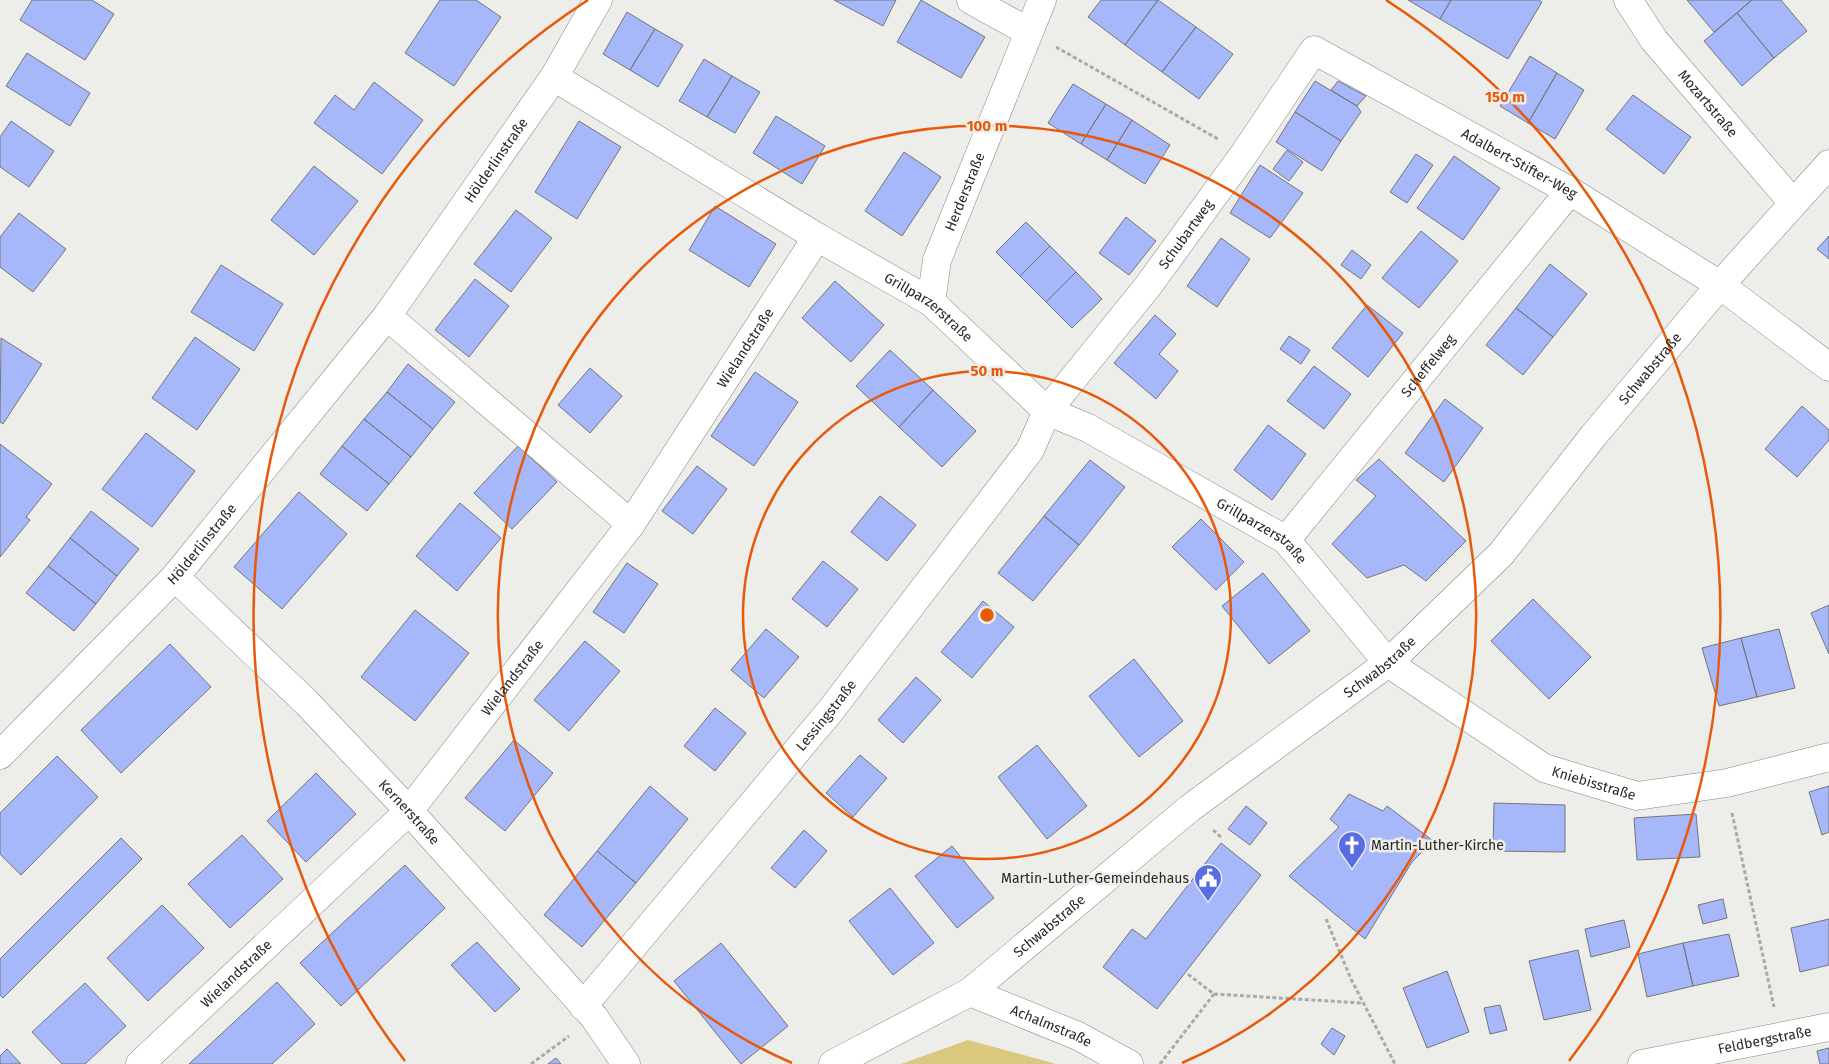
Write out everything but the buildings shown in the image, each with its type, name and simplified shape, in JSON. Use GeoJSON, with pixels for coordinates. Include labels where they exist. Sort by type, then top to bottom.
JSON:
{"type":"FeatureCollection","features":[{"type":"Feature","properties":{"kind":"street","name":"Hölderlinstraße"},"geometry":{"type":"LineString","coordinates":[[0,755],[175,577],[387,316],[554,77],[598,0]]}},
{"type":"Feature","properties":{"kind":"street"},"geometry":{"type":"LineString","coordinates":[[971,0],[1030,32]]}},
{"type":"Feature","properties":{"kind":"street","name":"Herderstraße"},"geometry":{"type":"LineString","coordinates":[[931,302],[937,260],[1042,0]]}},
{"type":"Feature","properties":{"kind":"street","name":"Mozartstraße"},"geometry":{"type":"LineString","coordinates":[[1628,0],[1654,40],[1793,203]]}},
{"type":"Feature","properties":{"kind":"street","name":"Schubartweg"},"geometry":{"type":"LineString","coordinates":[[1047,411],[1148,286],[1244,154],[1314,50]]}},
{"type":"Feature","properties":{"kind":"street","name":"Adalbert-Stifter-Weg"},"geometry":{"type":"LineString","coordinates":[[1314,50],[1570,191],[1720,285],[1829,367]]}},
{"type":"Feature","properties":{"kind":"street","name":"Grillparzerstraße"},"geometry":{"type":"LineString","coordinates":[[554,77],[817,237],[931,302],[1047,411],[1088,428],[1286,540],[1388,663]]}},
{"type":"Feature","properties":{"kind":"street","name":"Schwabstraße"},"geometry":{"type":"LineString","coordinates":[[833,1064],[970,992],[1190,808],[1388,663],[1501,554],[1594,435],[1720,285],[1829,164]]}},
{"type":"Feature","properties":{"kind":"street","name":"Scheffelweg"},"geometry":{"type":"LineString","coordinates":[[1286,540],[1570,191]]}},
{"type":"Feature","properties":{"kind":"street","name":"Wielandstraße"},"geometry":{"type":"LineString","coordinates":[[140,1064],[409,811],[631,524],[817,237]]}},
{"type":"Feature","properties":{"kind":"street"},"geometry":{"type":"LineString","coordinates":[[387,316],[631,524]]}},
{"type":"Feature","properties":{"kind":"street","name":"Lessingstraße"},"geometry":{"type":"LineString","coordinates":[[588,1012],[831,710],[1030,450],[1047,411]]}},
{"type":"Feature","properties":{"kind":"street","name":"Kernerstraße"},"geometry":{"type":"LineString","coordinates":[[175,577],[307,703],[409,811],[588,1012],[626,1064]]}},
{"type":"Feature","properties":{"kind":"street","name":"Kniebisstraße"},"geometry":{"type":"LineString","coordinates":[[1388,663],[1544,768],[1637,796],[1727,783],[1829,757]]}},
{"type":"Feature","properties":{"kind":"street","name":"Achalmstraße"},"geometry":{"type":"LineString","coordinates":[[970,992],[1078,1036],[1130,1064]]}},
{"type":"Feature","properties":{"kind":"street","name":"Feldbergstraße"},"geometry":{"type":"LineString","coordinates":[[1642,1064],[1829,1027]]}},
{"type":"Feature","properties":{"kind":"path"},"geometry":{"type":"LineString","coordinates":[[1030,32],[1244,154]]}},
{"type":"Feature","properties":{"kind":"path"},"geometry":{"type":"LineString","coordinates":[[1727,783],[1780,1036]]}},
{"type":"Feature","properties":{"kind":"path"},"geometry":{"type":"LineString","coordinates":[[1326,919],[1363,1003],[1395,1064]]}},
{"type":"Feature","properties":{"kind":"path"},"geometry":{"type":"LineString","coordinates":[[1185,972],[1214,994],[1363,1003]]}},
{"type":"Feature","properties":{"kind":"path"},"geometry":{"type":"LineString","coordinates":[[1160,1064],[1214,994]]}},
{"type":"Feature","properties":{"kind":"path"},"geometry":{"type":"LineString","coordinates":[[531,1064],[588,1012]]}},
{"type":"Feature","properties":{"kind":"shaded area"},"geometry":{"type":"Polygon","coordinates":[[[968,1040],[1053,1063],[1055,1064],[901,1064],[968,1040]]]}},
{"type":"Feature","properties":{"kind":"place","name":"Martin-Luther-Kirche"},"geometry":{"type":"Point","coordinates":[1352,869]}},
{"type":"Feature","properties":{"kind":"place","name":"Martin-Luther-Gemeindehaus"},"geometry":{"type":"Point","coordinates":[1208,902]}}]}
